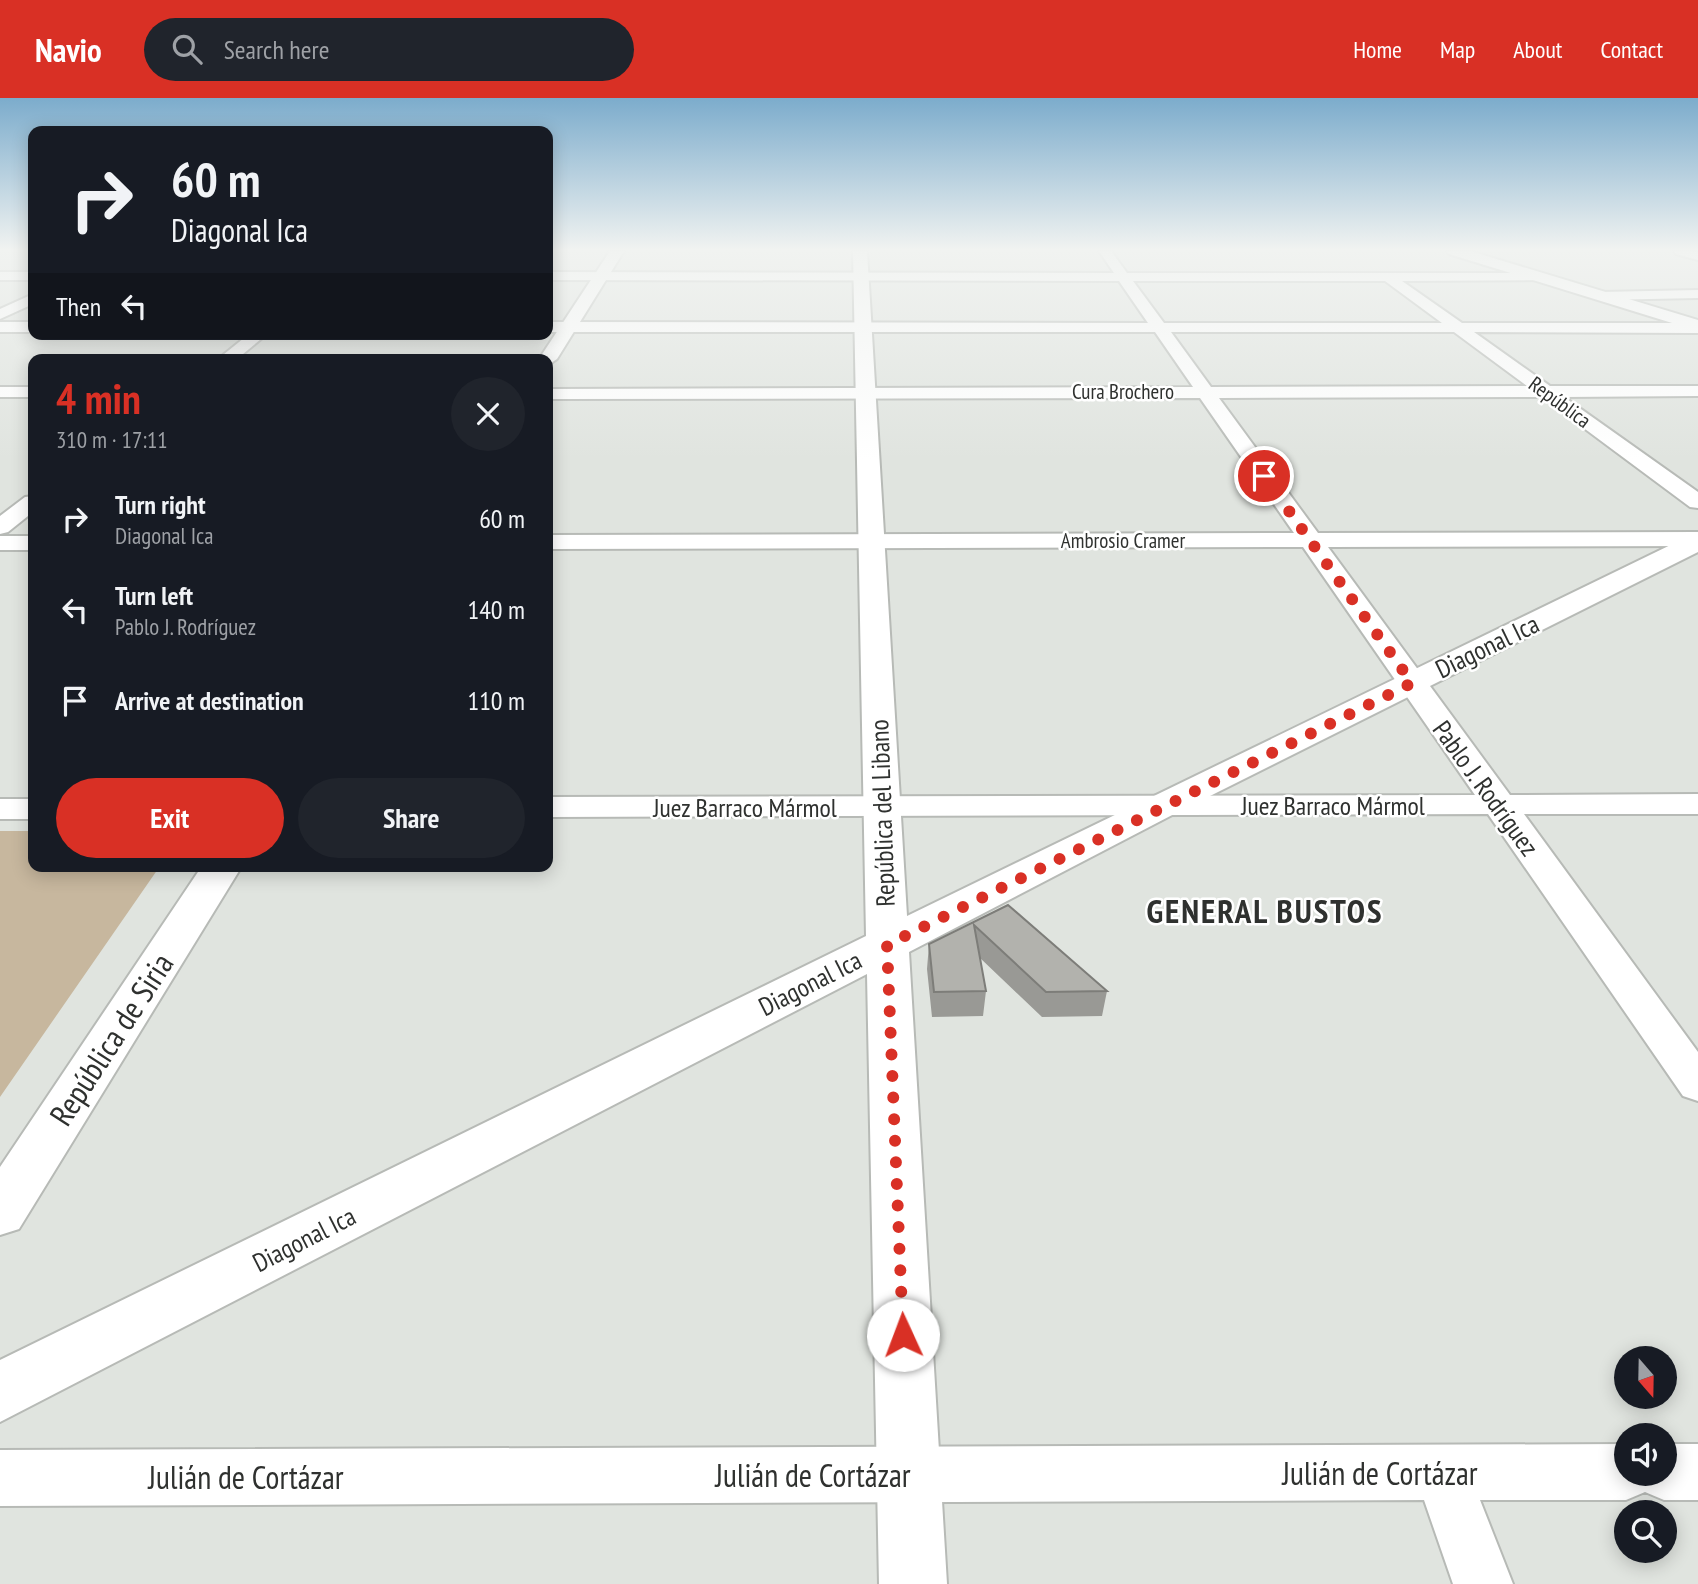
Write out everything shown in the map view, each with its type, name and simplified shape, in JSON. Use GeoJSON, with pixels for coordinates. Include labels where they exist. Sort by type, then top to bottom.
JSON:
{"type":"FeatureCollection","features":[{"type":"Feature","properties":{"kind":"main road"},"geometry":{"type":"LineString","coordinates":[[551,354],[572,320]]}},
{"type":"Feature","properties":{"kind":"main road","name":"República del Libano"},"geometry":{"type":"LineString","coordinates":[[863,320],[913,1584]]}},
{"type":"Feature","properties":{"kind":"main road"},"geometry":{"type":"LineString","coordinates":[[1677,320],[1698,327]]}},
{"type":"Feature","properties":{"kind":"main road","name":"Diagonal Ica"},"geometry":{"type":"LineString","coordinates":[[0,1392],[1163,805],[1698,540]]}},
{"type":"Feature","properties":{"kind":"main road","name":"República de Siria"},"geometry":{"type":"LineString","coordinates":[[0,1212],[218,872]]}},
{"type":"Feature","properties":{"kind":"street","name":"Pablo J. Rodríguez"},"geometry":{"type":"LineString","coordinates":[[1153,320],[1698,1084]]}},
{"type":"Feature","properties":{"kind":"street","name":"República"},"geometry":{"type":"LineString","coordinates":[[1446,320],[1698,502]]}},
{"type":"Feature","properties":{"kind":"street"},"geometry":{"type":"LineString","coordinates":[[0,327],[28,327]]}},
{"type":"Feature","properties":{"kind":"street"},"geometry":{"type":"LineString","coordinates":[[553,327],[1698,327]]}},
{"type":"Feature","properties":{"kind":"street"},"geometry":{"type":"LineString","coordinates":[[233,354],[251,340]]}},
{"type":"Feature","properties":{"kind":"street","name":"Cura Brochero"},"geometry":{"type":"LineString","coordinates":[[553,394],[1203,390],[1698,391]]}},
{"type":"Feature","properties":{"kind":"street"},"geometry":{"type":"LineString","coordinates":[[0,392],[28,393]]}},
{"type":"Feature","properties":{"kind":"street"},"geometry":{"type":"LineString","coordinates":[[0,527],[28,506]]}},
{"type":"Feature","properties":{"kind":"street","name":"Ambrosio Cramer"},"geometry":{"type":"LineString","coordinates":[[553,542],[1698,540]]}},
{"type":"Feature","properties":{"kind":"street"},"geometry":{"type":"LineString","coordinates":[[0,543],[28,543]]}},
{"type":"Feature","properties":{"kind":"street","name":"Juez Barraco Mármol"},"geometry":{"type":"LineString","coordinates":[[553,807],[1698,804]]}},
{"type":"Feature","properties":{"kind":"street"},"geometry":{"type":"LineString","coordinates":[[0,809],[28,809]]}},
{"type":"Feature","properties":{"kind":"street","name":"Julián de Cortázar"},"geometry":{"type":"LineString","coordinates":[[0,1478],[1614,1472]]}},
{"type":"Feature","properties":{"kind":"street"},"geometry":{"type":"LineString","coordinates":[[1677,1472],[1698,1472]]}},
{"type":"Feature","properties":{"kind":"street"},"geometry":{"type":"LineString","coordinates":[[1442,1473],[1483,1584]]}},
{"type":"Feature","properties":{"kind":"shaded area"},"geometry":{"type":"Polygon","coordinates":[[[0,831],[28,831],[28,872],[156,872],[0,1097],[0,831]]]}},
{"type":"Feature","properties":{"kind":"building"},"geometry":{"type":"Polygon","coordinates":[[[1008,905],[1107,991],[1046,992],[974,925],[986,991],[934,992],[929,944],[1008,905]]]}},
{"type":"Feature","properties":{"kind":"district","name":"GENERAL BUSTOS"},"geometry":{"type":"Point","coordinates":[1265,910]}},
{"type":"Feature","properties":{"kind":"route"},"geometry":{"type":"LineString","coordinates":[[903,1335],[887,945],[1412,683],[1264,476]]}}]}
